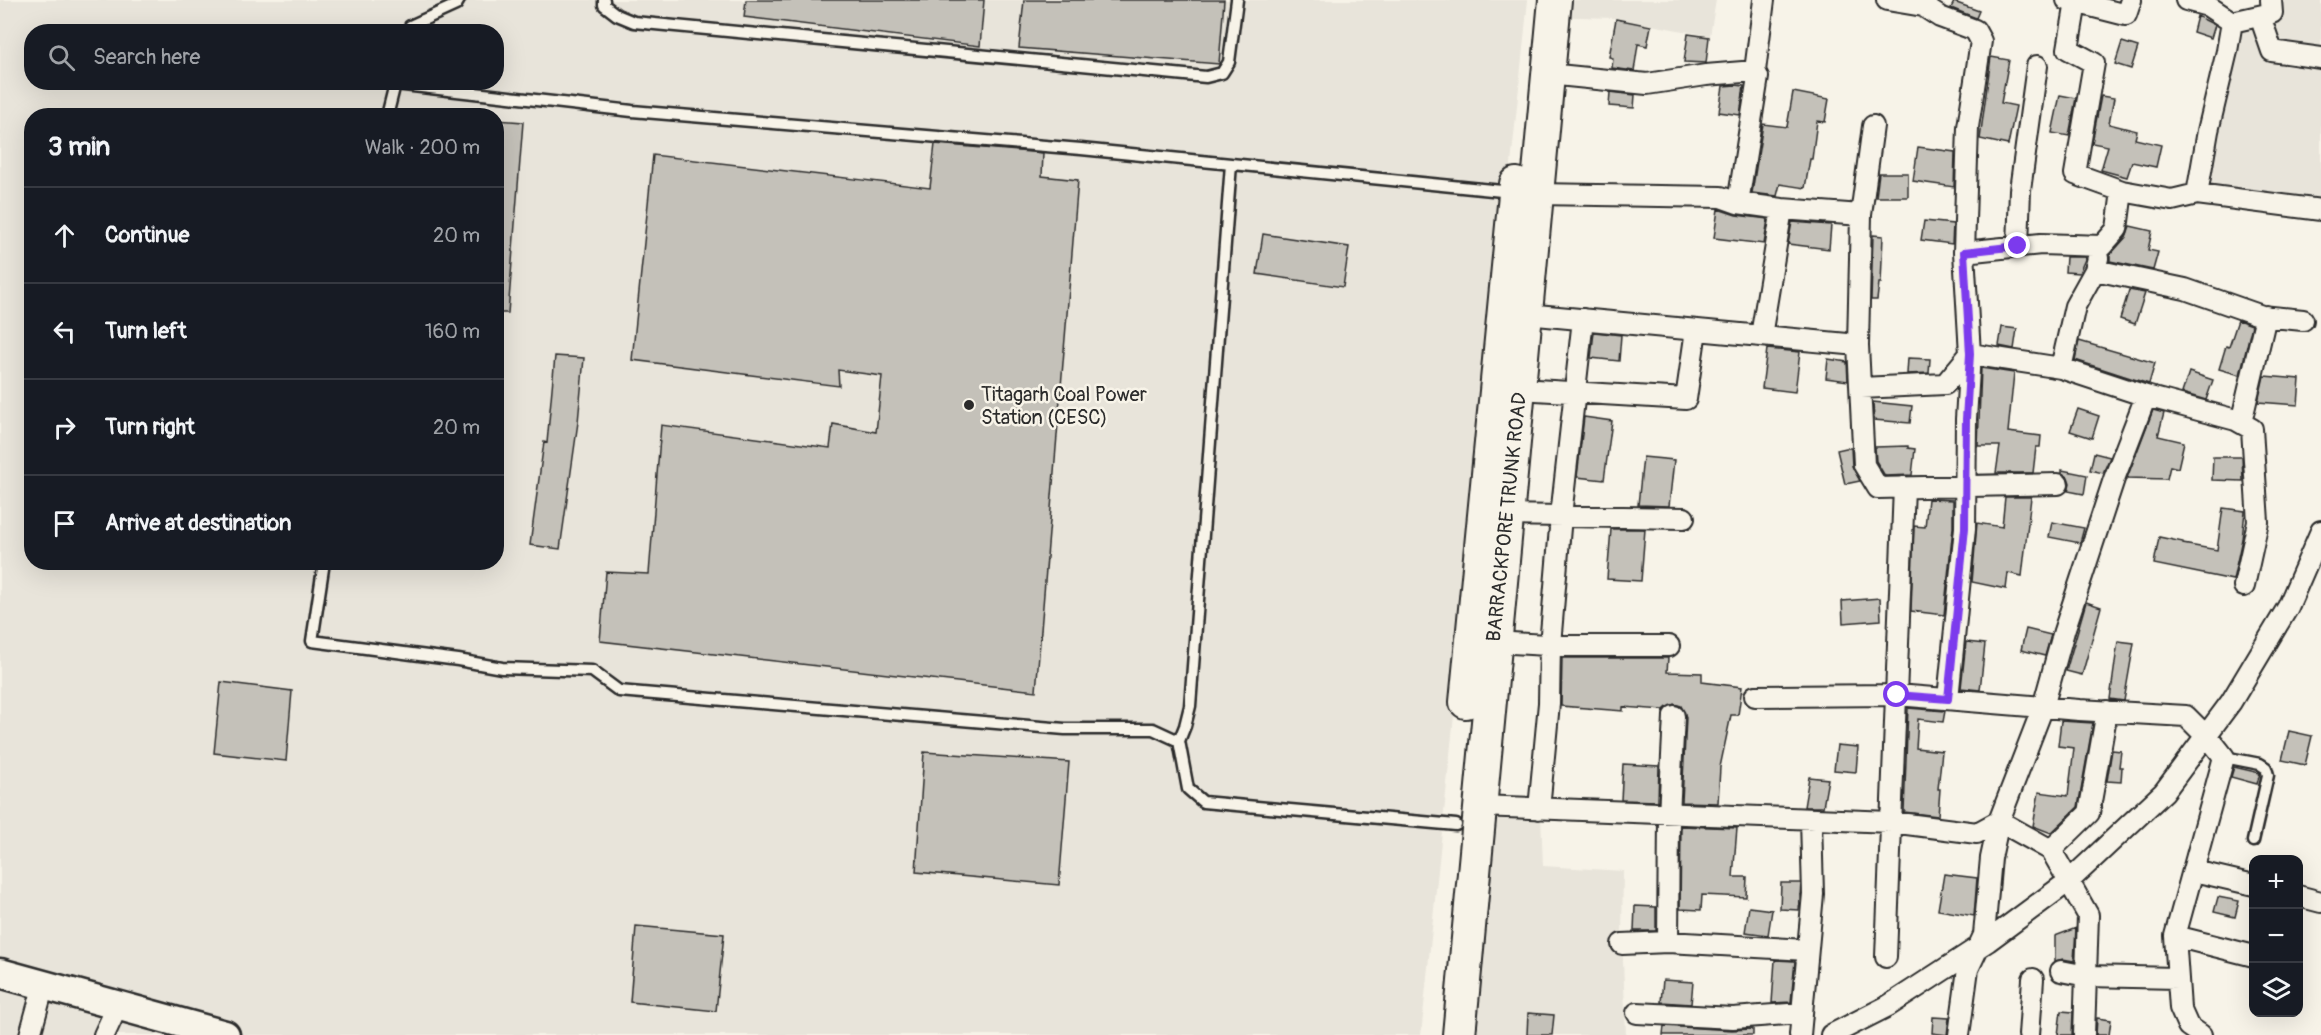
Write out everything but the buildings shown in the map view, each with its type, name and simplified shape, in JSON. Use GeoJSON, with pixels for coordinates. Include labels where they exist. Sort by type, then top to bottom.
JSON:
{"type":"FeatureCollection","features":[{"type":"Feature","properties":{"kind":"main road","name":"BARRACKPORE TRUNK ROAD"},"geometry":{"type":"LineString","coordinates":[[1439,1035],[1494,642],[1526,314],[1525,193],[1534,0]]}},
{"type":"Feature","properties":{"kind":"main road","name":"BARRACKPORE TRUNK ROAD"},"geometry":{"type":"LineString","coordinates":[[1459,1035],[1468,816],[1502,310],[1548,74],[1555,0]]}},
{"type":"Feature","properties":{"kind":"street"},"geometry":{"type":"LineString","coordinates":[[1738,203],[1758,76],[1755,71],[1764,0]]}},
{"type":"Feature","properties":{"kind":"street"},"geometry":{"type":"LineString","coordinates":[[1887,0],[1941,8],[1975,30],[1981,41],[1968,127],[1964,252],[1970,354],[1966,419],[1967,486],[1948,699]]}},
{"type":"Feature","properties":{"kind":"street"},"geometry":{"type":"LineString","coordinates":[[2131,0],[2126,15],[2072,1],[2068,49],[2094,63],[2075,174],[2122,191],[2172,200],[2197,194],[2321,210]]}},
{"type":"Feature","properties":{"kind":"street"},"geometry":{"type":"LineString","coordinates":[[2186,0],[2208,6],[2232,22]]}},
{"type":"Feature","properties":{"kind":"street"},"geometry":{"type":"LineString","coordinates":[[2232,22],[2266,8],[2272,51],[2321,58]]}},
{"type":"Feature","properties":{"kind":"street"},"geometry":{"type":"LineString","coordinates":[[2197,194],[2208,131],[2228,51],[2232,22]]}},
{"type":"Feature","properties":{"kind":"street"},"geometry":{"type":"LineString","coordinates":[[2018,246],[2020,190],[2037,66]]}},
{"type":"Feature","properties":{"kind":"street"},"geometry":{"type":"LineString","coordinates":[[1548,74],[1647,84],[1706,75],[1755,71]]}},
{"type":"Feature","properties":{"kind":"street"},"geometry":{"type":"LineString","coordinates":[[1873,126],[1861,214],[1858,345],[1864,465],[1878,488],[2058,484]]}},
{"type":"Feature","properties":{"kind":"street"},"geometry":{"type":"LineString","coordinates":[[2061,368],[2075,306],[2095,270],[2102,246],[2117,229],[2122,191]]}},
{"type":"Feature","properties":{"kind":"street"},"geometry":{"type":"LineString","coordinates":[[1525,193],[1721,197],[1738,203],[1782,209],[1861,214]]}},
{"type":"Feature","properties":{"kind":"street"},"geometry":{"type":"LineString","coordinates":[[1761,336],[1782,209]]}},
{"type":"Feature","properties":{"kind":"street"},"geometry":{"type":"LineString","coordinates":[[1964,252],[2041,244],[2102,246]]}},
{"type":"Feature","properties":{"kind":"street"},"geometry":{"type":"LineString","coordinates":[[2095,270],[2184,289],[2266,316],[2303,320]]}},
{"type":"Feature","properties":{"kind":"street"},"geometry":{"type":"LineString","coordinates":[[1526,314],[1858,345]]}},
{"type":"Feature","properties":{"kind":"street"},"geometry":{"type":"LineString","coordinates":[[2241,423],[2266,316]]}},
{"type":"Feature","properties":{"kind":"street"},"geometry":{"type":"LineString","coordinates":[[1539,809],[1549,703],[1550,645],[1561,516],[1583,319]]}},
{"type":"Feature","properties":{"kind":"street"},"geometry":{"type":"LineString","coordinates":[[1519,388],[1686,399],[1696,330]]}},
{"type":"Feature","properties":{"kind":"street"},"geometry":{"type":"LineString","coordinates":[[1970,354],[2061,368],[2146,396],[2241,423],[2252,429],[2258,522],[2244,586]]}},
{"type":"Feature","properties":{"kind":"street"},"geometry":{"type":"LineString","coordinates":[[1861,388],[1945,384],[1970,354]]}},
{"type":"Feature","properties":{"kind":"street"},"geometry":{"type":"LineString","coordinates":[[1959,1035],[1968,969],[1984,935],[1991,858],[1999,821],[2043,707],[2064,631],[2114,479],[2146,396]]}},
{"type":"Feature","properties":{"kind":"street"},"geometry":{"type":"LineString","coordinates":[[1886,957],[1904,487]]}},
{"type":"Feature","properties":{"kind":"street"},"geometry":{"type":"LineString","coordinates":[[1507,515],[1684,518]]}},
{"type":"Feature","properties":{"kind":"street"},"geometry":{"type":"LineString","coordinates":[[1831,1035],[1888,1006],[1977,949],[2069,881],[2164,792],[2231,702],[2288,607],[2321,531]]}},
{"type":"Feature","properties":{"kind":"street"},"geometry":{"type":"LineString","coordinates":[[1494,642],[1668,646]]}},
{"type":"Feature","properties":{"kind":"street"},"geometry":{"type":"LineString","coordinates":[[1755,696],[1897,695],[2186,716],[2224,758],[2175,936],[2176,978],[2183,1019],[2188,1026],[2201,1035]]}},
{"type":"Feature","properties":{"kind":"street"},"geometry":{"type":"LineString","coordinates":[[2051,850],[2089,813],[2107,711]]}},
{"type":"Feature","properties":{"kind":"street"},"geometry":{"type":"LineString","coordinates":[[1668,942],[1669,815],[1674,716]]}},
{"type":"Feature","properties":{"kind":"street"},"geometry":{"type":"LineString","coordinates":[[1468,816],[1539,809],[1891,822],[1977,833],[1999,821]]}},
{"type":"Feature","properties":{"kind":"street"},"geometry":{"type":"LineString","coordinates":[[1800,1035],[1813,894],[1811,819]]}},
{"type":"Feature","properties":{"kind":"street"},"geometry":{"type":"LineString","coordinates":[[1999,821],[2051,850],[2088,915],[2084,1035]]}},
{"type":"Feature","properties":{"kind":"street"},"geometry":{"type":"LineString","coordinates":[[2194,871],[2249,884]]}},
{"type":"Feature","properties":{"kind":"street"},"geometry":{"type":"LineString","coordinates":[[2303,897],[2321,902]]}},
{"type":"Feature","properties":{"kind":"street"},"geometry":{"type":"LineString","coordinates":[[2175,936],[2249,955]]}},
{"type":"Feature","properties":{"kind":"street"},"geometry":{"type":"LineString","coordinates":[[1622,944],[1668,942],[1807,950]]}},
{"type":"Feature","properties":{"kind":"street"},"geometry":{"type":"LineString","coordinates":[[2061,970],[2087,976],[2176,978]]}},
{"type":"Feature","properties":{"kind":"street"},"geometry":{"type":"LineString","coordinates":[[0,973],[225,1035]]}},
{"type":"Feature","properties":{"kind":"street"},"geometry":{"type":"LineString","coordinates":[[2029,1035],[2032,979]]}},
{"type":"Feature","properties":{"kind":"street"},"geometry":{"type":"LineString","coordinates":[[30,1035],[44,984]]}},
{"type":"Feature","properties":{"kind":"street"},"geometry":{"type":"LineString","coordinates":[[104,1035],[118,1005]]}},
{"type":"Feature","properties":{"kind":"street"},"geometry":{"type":"LineString","coordinates":[[1637,1013],[1733,1018],[1802,1013]]}},
{"type":"Feature","properties":{"kind":"lane"},"geometry":{"type":"LineString","coordinates":[[414,24],[456,5],[459,0]]}},
{"type":"Feature","properties":{"kind":"lane"},"geometry":{"type":"LineString","coordinates":[[604,0],[604,5],[617,15],[634,22],[1206,77],[1222,73],[1229,62],[1236,0]]}},
{"type":"Feature","properties":{"kind":"lane"},"geometry":{"type":"LineString","coordinates":[[389,108],[393,90]]}},
{"type":"Feature","properties":{"kind":"lane"},"geometry":{"type":"LineString","coordinates":[[454,90],[632,111],[1231,164],[1525,193]]}},
{"type":"Feature","properties":{"kind":"lane"},"geometry":{"type":"LineString","coordinates":[[1231,164],[1190,706],[1179,741],[1188,789],[1203,802],[1468,816]]}},
{"type":"Feature","properties":{"kind":"lane"},"geometry":{"type":"LineString","coordinates":[[323,570],[312,641],[502,668],[592,671],[619,691],[1065,729],[1153,729],[1179,741]]}},
{"type":"Feature","properties":{"kind":"lane"},"geometry":{"type":"LineString","coordinates":[[2224,758],[2260,764],[2266,768],[2268,775],[2253,842]]}},
{"type":"Feature","properties":{"kind":"shaded area"},"geometry":{"type":"Polygon","coordinates":[[[0,0],[1528,0],[1421,1035],[0,1035],[0,0]]]}},
{"type":"Feature","properties":{"kind":"shaded area"},"geometry":{"type":"Polygon","coordinates":[[[1546,0],[1716,0],[1710,36],[1614,18],[1545,16],[1546,0]]]}},
{"type":"Feature","properties":{"kind":"shaded area"},"geometry":{"type":"Polygon","coordinates":[[[2278,0],[2321,0],[2321,203],[2206,190],[2236,26],[2278,0]]]}},
{"type":"Feature","properties":{"kind":"shaded area"},"geometry":{"type":"Polygon","coordinates":[[[1470,812],[1541,815],[1543,866],[1623,871],[1622,935],[1626,1035],[1454,1035],[1470,812]]]}},
{"type":"Feature","properties":{"kind":"place","name":"Titagarh Coal Power Station (CESC)"},"geometry":{"type":"Point","coordinates":[969,405]}},
{"type":"Feature","properties":{"kind":"route"},"geometry":{"type":"LineString","coordinates":[[1897,695],[1948,699],[1967,486],[1966,419],[1970,354],[1965,301],[1964,252],[2018,246]]}}]}
